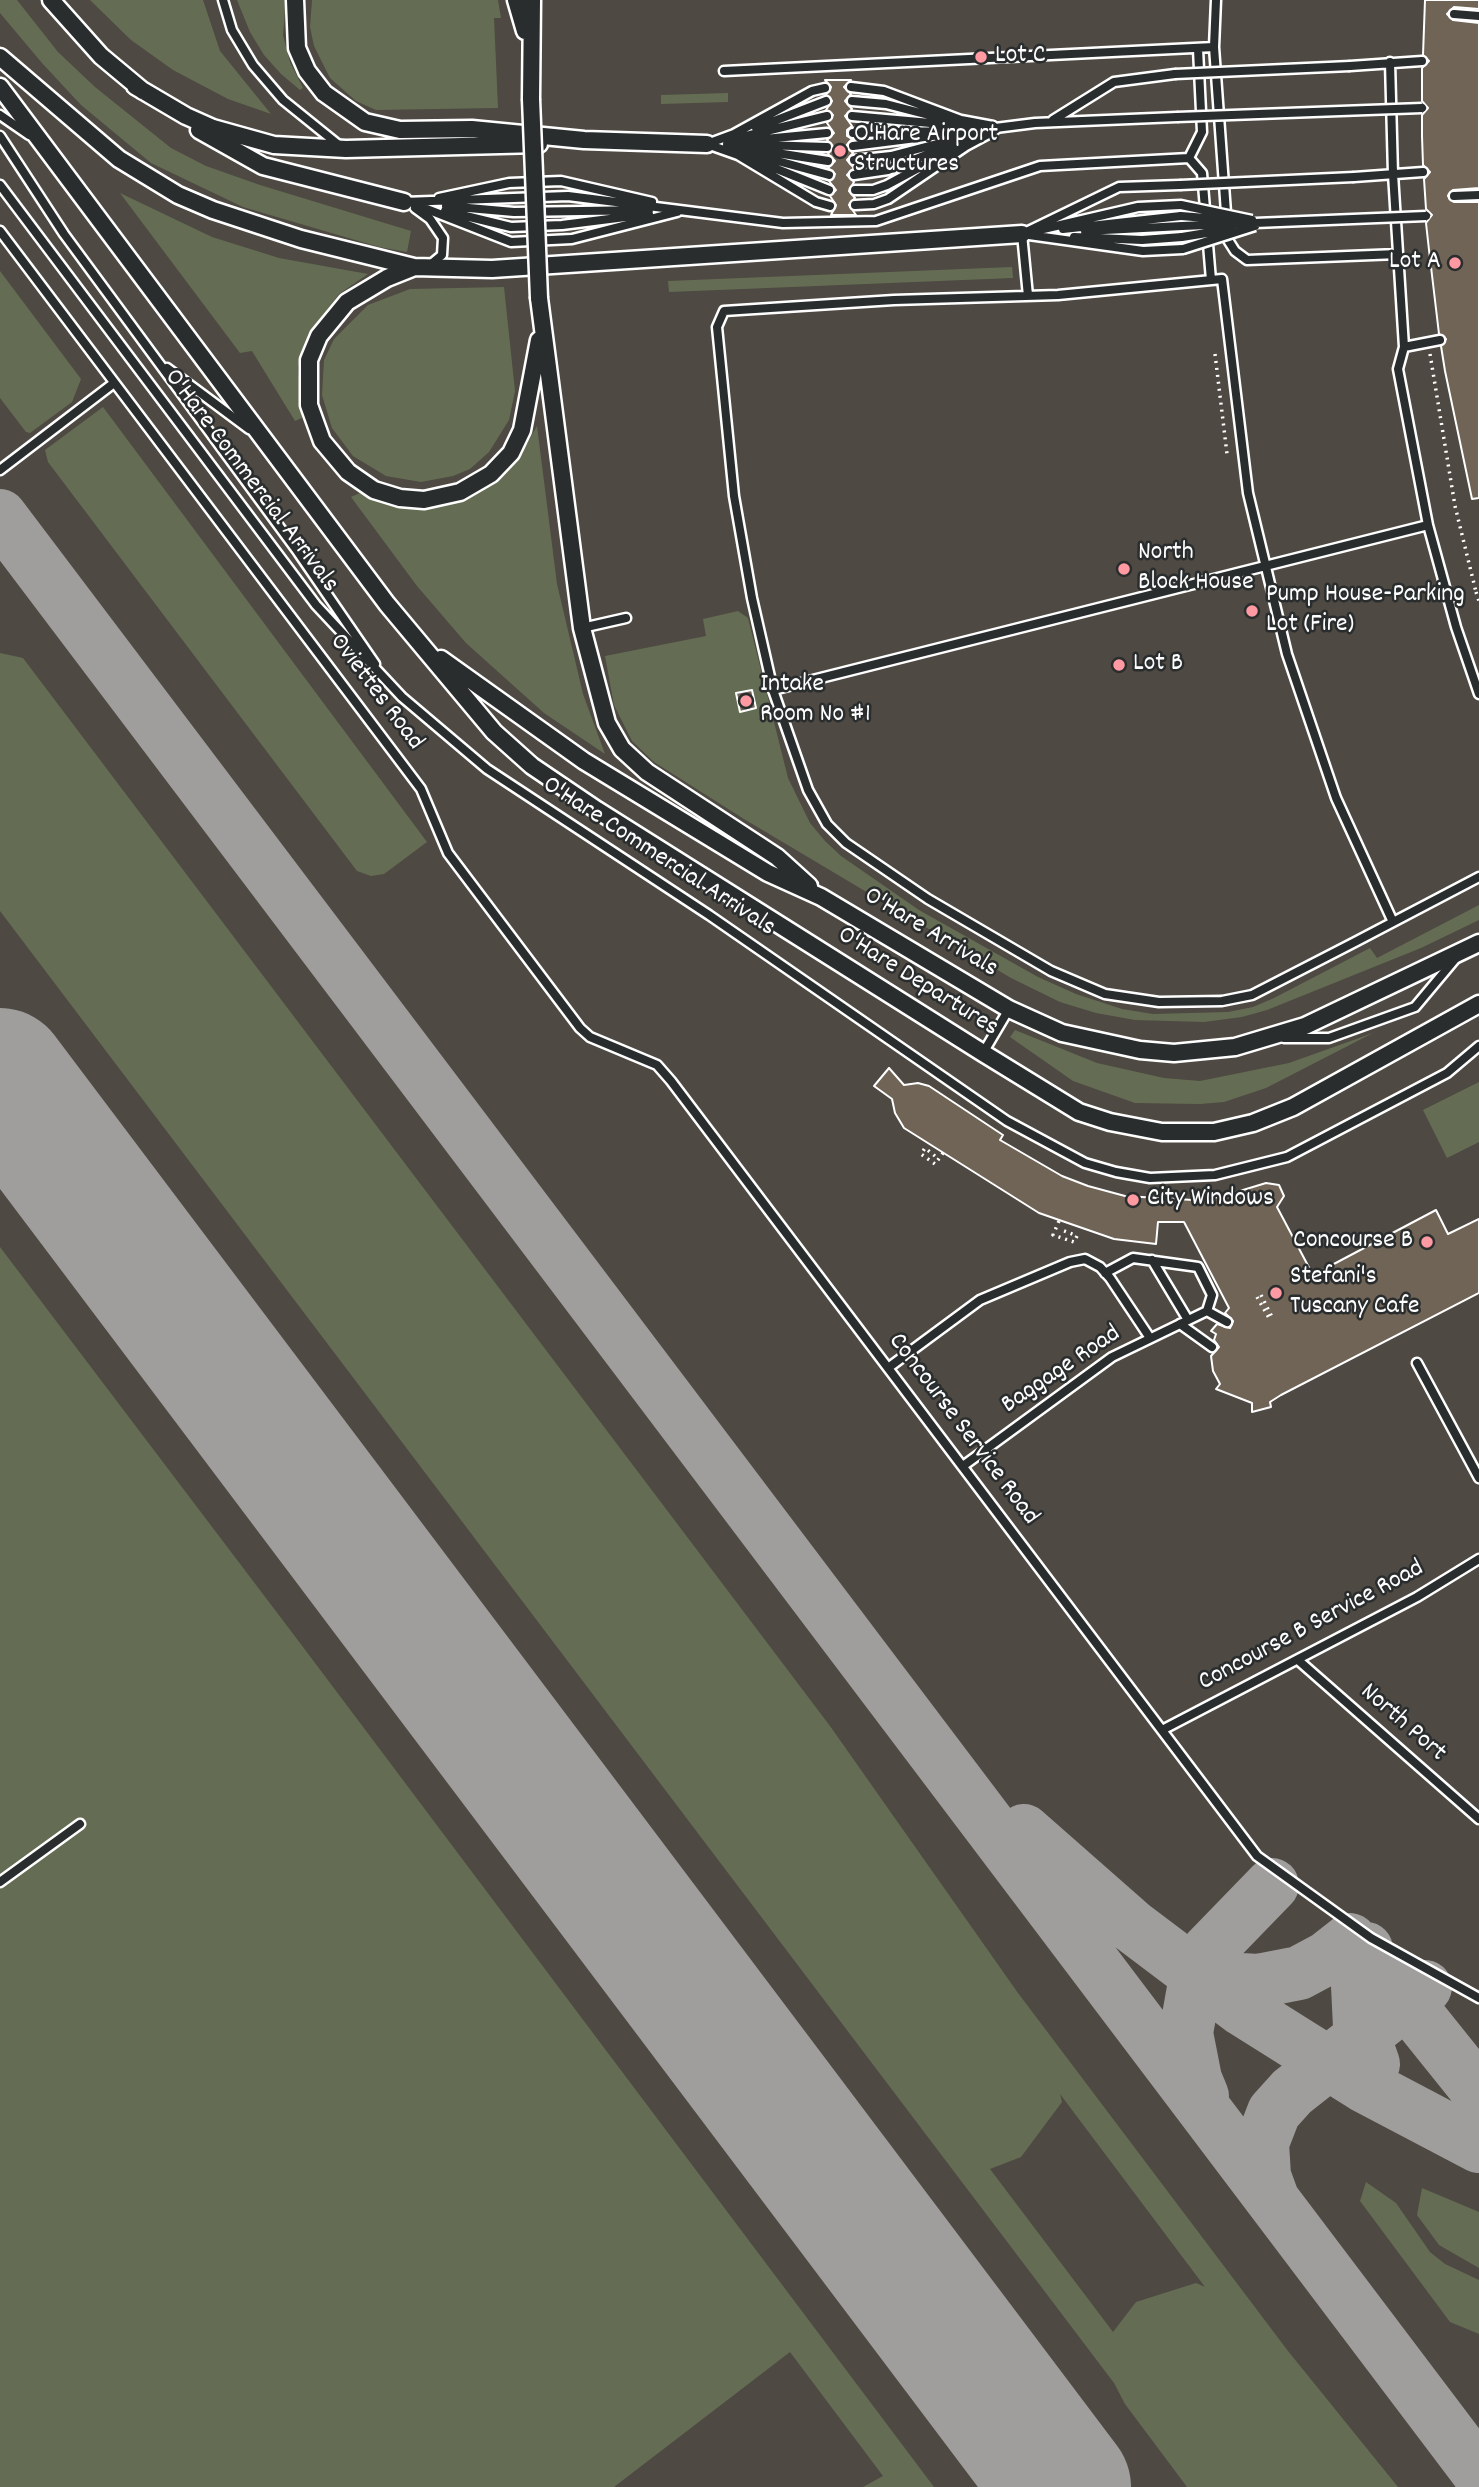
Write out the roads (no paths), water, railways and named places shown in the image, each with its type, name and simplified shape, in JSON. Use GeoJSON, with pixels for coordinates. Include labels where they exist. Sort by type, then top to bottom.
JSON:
{"type":"FeatureCollection","features":[{"type":"Feature","properties":{"kind":"street"},"geometry":{"type":"LineString","coordinates":[[51,0],[101,56],[135,86],[251,161],[404,202]]}},
{"type":"Feature","properties":{"kind":"street"},"geometry":{"type":"LineString","coordinates":[[295,0],[297,48],[307,71],[324,93],[365,122],[400,130],[472,129],[608,142]]}},
{"type":"Feature","properties":{"kind":"street"},"geometry":{"type":"LineString","coordinates":[[516,0],[530,62]]}},
{"type":"Feature","properties":{"kind":"street"},"geometry":{"type":"LineString","coordinates":[[532,0],[530,62],[539,298],[582,628],[607,723],[622,749],[647,772],[777,858],[821,897]]}},
{"type":"Feature","properties":{"kind":"street"},"geometry":{"type":"LineString","coordinates":[[0,57],[119,159],[178,195],[213,210],[301,239],[417,268],[492,269],[1022,234]]}},
{"type":"Feature","properties":{"kind":"street"},"geometry":{"type":"LineString","coordinates":[[135,86],[186,116],[240,137],[274,145],[346,149],[608,142],[706,144]]}},
{"type":"Feature","properties":{"kind":"street"},"geometry":{"type":"LineString","coordinates":[[0,87],[419,643]]}},
{"type":"Feature","properties":{"kind":"street"},"geometry":{"type":"LineString","coordinates":[[417,268],[387,278],[347,302],[319,336],[309,360],[310,405],[322,441],[348,472],[374,490],[400,498],[424,500],[460,492],[491,474],[511,453],[522,430],[542,326]]}},
{"type":"Feature","properties":{"kind":"street","name":"O'Hare Arrivals"},"geometry":{"type":"LineString","coordinates":[[419,643],[584,761],[768,873],[821,897],[1009,1009],[1062,1032],[1140,1050],[1201,1051],[1270,1038],[1305,1026],[1479,943]]}},
{"type":"Feature","properties":{"kind":"street","name":"O'Hare Departures"},"geometry":{"type":"LineString","coordinates":[[419,643],[494,732],[533,766],[1079,1112],[1120,1124],[1188,1133],[1253,1123],[1293,1107],[1386,1058],[1479,1004]]}},
{"type":"Feature","properties":{"kind":"lane"},"geometry":{"type":"LineString","coordinates":[[223,0],[232,30],[253,65],[283,100],[346,149]]}},
{"type":"Feature","properties":{"kind":"lane"},"geometry":{"type":"LineString","coordinates":[[1216,0],[1214,47],[1228,240],[1235,251],[1247,260],[1398,254]]}},
{"type":"Feature","properties":{"kind":"lane"},"geometry":{"type":"LineString","coordinates":[[1454,14],[1479,16]]}},
{"type":"Feature","properties":{"kind":"lane"},"geometry":{"type":"LineString","coordinates":[[724,71],[1214,47]]}},
{"type":"Feature","properties":{"kind":"lane"},"geometry":{"type":"LineString","coordinates":[[1189,158],[1202,132],[1198,49]]}},
{"type":"Feature","properties":{"kind":"lane"},"geometry":{"type":"LineString","coordinates":[[1048,122],[1114,82],[1175,74],[1422,61]]}},
{"type":"Feature","properties":{"kind":"lane"},"geometry":{"type":"LineString","coordinates":[[1390,62],[1393,174],[1404,347],[1398,369],[1428,525],[1479,694]]}},
{"type":"Feature","properties":{"kind":"lane"},"geometry":{"type":"LineString","coordinates":[[851,87],[884,91],[961,120],[1003,127]]}},
{"type":"Feature","properties":{"kind":"lane"},"geometry":{"type":"LineString","coordinates":[[706,144],[734,134],[812,92],[825,88]]}},
{"type":"Feature","properties":{"kind":"lane"},"geometry":{"type":"LineString","coordinates":[[852,101],[868,101],[960,123],[1003,127]]}},
{"type":"Feature","properties":{"kind":"lane"},"geometry":{"type":"LineString","coordinates":[[706,144],[826,102]]}},
{"type":"Feature","properties":{"kind":"lane"},"geometry":{"type":"LineString","coordinates":[[853,146],[1048,122],[1422,108]]}},
{"type":"Feature","properties":{"kind":"lane"},"geometry":{"type":"LineString","coordinates":[[0,115],[43,144]]}},
{"type":"Feature","properties":{"kind":"lane"},"geometry":{"type":"LineString","coordinates":[[706,144],[827,116]]}},
{"type":"Feature","properties":{"kind":"lane"},"geometry":{"type":"LineString","coordinates":[[852,116],[1003,127]]}},
{"type":"Feature","properties":{"kind":"lane"},"geometry":{"type":"LineString","coordinates":[[853,133],[1003,127]]}},
{"type":"Feature","properties":{"kind":"lane"},"geometry":{"type":"LineString","coordinates":[[854,160],[891,156],[1003,127]]}},
{"type":"Feature","properties":{"kind":"lane"},"geometry":{"type":"LineString","coordinates":[[854,175],[888,170],[1003,127]]}},
{"type":"Feature","properties":{"kind":"lane"},"geometry":{"type":"LineString","coordinates":[[855,190],[873,190],[1003,127]]}},
{"type":"Feature","properties":{"kind":"lane"},"geometry":{"type":"LineString","coordinates":[[855,205],[874,204],[888,199],[965,146],[1003,127]]}},
{"type":"Feature","properties":{"kind":"lane"},"geometry":{"type":"LineString","coordinates":[[706,144],[827,133]]}},
{"type":"Feature","properties":{"kind":"lane"},"geometry":{"type":"LineString","coordinates":[[0,136],[64,234],[160,362],[391,686]]}},
{"type":"Feature","properties":{"kind":"lane"},"geometry":{"type":"LineString","coordinates":[[706,144],[827,147]]}},
{"type":"Feature","properties":{"kind":"lane"},"geometry":{"type":"LineString","coordinates":[[706,144],[828,161]]}},
{"type":"Feature","properties":{"kind":"lane"},"geometry":{"type":"LineString","coordinates":[[706,144],[829,176]]}},
{"type":"Feature","properties":{"kind":"lane"},"geometry":{"type":"LineString","coordinates":[[706,144],[738,153],[829,190]]}},
{"type":"Feature","properties":{"kind":"lane"},"geometry":{"type":"LineString","coordinates":[[706,144],[738,155],[816,202],[830,206]]}},
{"type":"Feature","properties":{"kind":"lane"},"geometry":{"type":"LineString","coordinates":[[404,202],[568,196],[792,224],[876,221],[1040,166],[1189,158]]}},
{"type":"Feature","properties":{"kind":"lane"},"geometry":{"type":"LineString","coordinates":[[1189,158],[1202,173],[1211,280]]}},
{"type":"Feature","properties":{"kind":"lane"},"geometry":{"type":"LineString","coordinates":[[1022,234],[1119,187],[1423,172]]}},
{"type":"Feature","properties":{"kind":"lane"},"geometry":{"type":"LineString","coordinates":[[404,202],[443,198],[509,183],[561,181],[693,212]]}},
{"type":"Feature","properties":{"kind":"lane","name":"O'Hare Commercial Arrivals"},"geometry":{"type":"LineString","coordinates":[[0,185],[316,605],[391,686],[487,769],[709,915],[1007,1121],[1085,1163],[1150,1178],[1215,1175],[1286,1157],[1447,1073],[1479,1046]]}},
{"type":"Feature","properties":{"kind":"lane"},"geometry":{"type":"LineString","coordinates":[[1454,196],[1479,195]]}},
{"type":"Feature","properties":{"kind":"lane"},"geometry":{"type":"LineString","coordinates":[[404,202],[499,212],[693,212]]}},
{"type":"Feature","properties":{"kind":"lane"},"geometry":{"type":"LineString","coordinates":[[404,202],[511,227],[562,225],[693,212]]}},
{"type":"Feature","properties":{"kind":"lane"},"geometry":{"type":"LineString","coordinates":[[404,202],[511,242],[572,239],[671,213],[693,212]]}},
{"type":"Feature","properties":{"kind":"lane"},"geometry":{"type":"LineString","coordinates":[[404,202],[430,219],[443,238],[442,255],[437,261],[417,268]]}},
{"type":"Feature","properties":{"kind":"lane"},"geometry":{"type":"LineString","coordinates":[[1022,234],[1138,207],[1181,205],[1265,223]]}},
{"type":"Feature","properties":{"kind":"lane"},"geometry":{"type":"LineString","coordinates":[[1022,234],[1181,216],[1265,223]]}},
{"type":"Feature","properties":{"kind":"lane"},"geometry":{"type":"LineString","coordinates":[[1022,234],[1426,216]]}},
{"type":"Feature","properties":{"kind":"lane"},"geometry":{"type":"LineString","coordinates":[[1022,234],[1142,240],[1182,237],[1265,223]]}},
{"type":"Feature","properties":{"kind":"lane"},"geometry":{"type":"LineString","coordinates":[[1022,234],[1143,251],[1183,249],[1265,223]]}},
{"type":"Feature","properties":{"kind":"lane","name":"Oviettes Road"},"geometry":{"type":"LineString","coordinates":[[0,231],[421,789],[448,853]]}},
{"type":"Feature","properties":{"kind":"lane"},"geometry":{"type":"LineString","coordinates":[[1022,234],[1028,296]]}},
{"type":"Feature","properties":{"kind":"lane"},"geometry":{"type":"LineString","coordinates":[[1393,922],[1336,798],[1287,654],[1248,493],[1237,425],[1222,279],[1028,296],[724,311],[717,327],[734,496],[752,598],[773,690],[808,790],[835,833],[938,905],[1086,988],[1159,1002],[1222,1002],[1252,995],[1393,922],[1479,877]]}},
{"type":"Feature","properties":{"kind":"lane"},"geometry":{"type":"LineString","coordinates":[[1404,347],[1440,340]]}},
{"type":"Feature","properties":{"kind":"lane"},"geometry":{"type":"LineString","coordinates":[[160,362],[265,440]]}},
{"type":"Feature","properties":{"kind":"lane"},"geometry":{"type":"LineString","coordinates":[[0,470],[114,383]]}},
{"type":"Feature","properties":{"kind":"lane"},"geometry":{"type":"LineString","coordinates":[[773,690],[1428,525]]}},
{"type":"Feature","properties":{"kind":"lane"},"geometry":{"type":"LineString","coordinates":[[582,628],[626,618]]}},
{"type":"Feature","properties":{"kind":"lane","name":"Concourse Service Road"},"geometry":{"type":"LineString","coordinates":[[448,853],[580,1028],[590,1037],[657,1065],[671,1081],[1164,1729],[1257,1856],[1371,1938],[1479,1998]]}},
{"type":"Feature","properties":{"kind":"lane"},"geometry":{"type":"LineString","coordinates":[[1270,1038],[1329,1038],[1415,1007],[1463,951]]}},
{"type":"Feature","properties":{"kind":"lane"},"geometry":{"type":"LineString","coordinates":[[983,1053],[1009,1009]]}},
{"type":"Feature","properties":{"kind":"lane"},"geometry":{"type":"LineString","coordinates":[[888,1368],[960,1314],[992,1294],[1070,1262],[1086,1259],[1105,1273],[1150,1338]]}},
{"type":"Feature","properties":{"kind":"lane"},"geometry":{"type":"LineString","coordinates":[[1105,1273],[1125,1259],[1198,1267],[1212,1295],[1207,1311],[1227,1322]]}},
{"type":"Feature","properties":{"kind":"lane"},"geometry":{"type":"LineString","coordinates":[[1152,1260],[1184,1322],[1212,1347]]}},
{"type":"Feature","properties":{"kind":"lane","name":"Baggage Road"},"geometry":{"type":"LineString","coordinates":[[963,1466],[1112,1357],[1207,1311]]}},
{"type":"Feature","properties":{"kind":"lane"},"geometry":{"type":"LineString","coordinates":[[1417,1363],[1479,1478]]}},
{"type":"Feature","properties":{"kind":"lane","name":"Concourse B Service Road"},"geometry":{"type":"LineString","coordinates":[[1164,1729],[1417,1597],[1479,1559]]}},
{"type":"Feature","properties":{"kind":"lane","name":"North Port"},"geometry":{"type":"LineString","coordinates":[[1298,1660],[1479,1819]]}},
{"type":"Feature","properties":{"kind":"lane"},"geometry":{"type":"LineString","coordinates":[[0,1882],[80,1824]]}},
{"type":"Feature","properties":{"kind":"place","name":"Lot C"},"geometry":{"type":"Point","coordinates":[981,57]}},
{"type":"Feature","properties":{"kind":"place","name":"O'Hare Airport Structures"},"geometry":{"type":"Point","coordinates":[840,151]}},
{"type":"Feature","properties":{"kind":"place","name":"Lot A"},"geometry":{"type":"Point","coordinates":[1455,263]}},
{"type":"Feature","properties":{"kind":"place","name":"North Block House"},"geometry":{"type":"Point","coordinates":[1124,569]}},
{"type":"Feature","properties":{"kind":"place","name":"Pump House-Parking Lot (Fire)"},"geometry":{"type":"Point","coordinates":[1252,611]}},
{"type":"Feature","properties":{"kind":"place","name":"Lot B"},"geometry":{"type":"Point","coordinates":[1119,665]}},
{"type":"Feature","properties":{"kind":"place","name":"Intake Room No #1"},"geometry":{"type":"Point","coordinates":[746,701]}},
{"type":"Feature","properties":{"kind":"place","name":"City Windows"},"geometry":{"type":"Point","coordinates":[1133,1200]}},
{"type":"Feature","properties":{"kind":"place","name":"Concourse B"},"geometry":{"type":"Point","coordinates":[1427,1242]}},
{"type":"Feature","properties":{"kind":"place","name":"Stefani's Tuscany Cafe"},"geometry":{"type":"Point","coordinates":[1276,1293]}}]}
